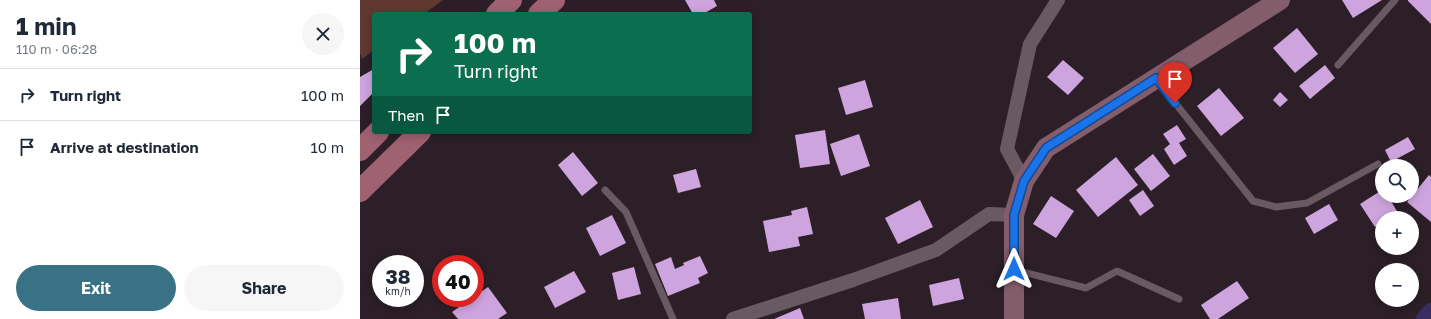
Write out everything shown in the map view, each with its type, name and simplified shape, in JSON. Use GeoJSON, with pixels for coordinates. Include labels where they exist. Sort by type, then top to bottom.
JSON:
{"type":"FeatureCollection","features":[{"type":"Feature","properties":{"kind":"main road"},"geometry":{"type":"LineString","coordinates":[[499,12],[511,0]]}},
{"type":"Feature","properties":{"kind":"main road"},"geometry":{"type":"LineString","coordinates":[[541,12],[554,0]]}},
{"type":"Feature","properties":{"kind":"main road"},"geometry":{"type":"LineString","coordinates":[[360,150],[376,134]]}},
{"type":"Feature","properties":{"kind":"main road"},"geometry":{"type":"LineString","coordinates":[[360,191],[418,134]]}},
{"type":"Feature","properties":{"kind":"street"},"geometry":{"type":"LineString","coordinates":[[1024,181],[1008,149],[1030,44],[1058,0]]}},
{"type":"Feature","properties":{"kind":"street"},"geometry":{"type":"LineString","coordinates":[[1014,319],[1014,215],[1024,181],[1046,148],[1280,0]]}},
{"type":"Feature","properties":{"kind":"street"},"geometry":{"type":"LineString","coordinates":[[733,319],[760,315],[936,250],[989,214],[1014,215]]}},
{"type":"Feature","properties":{"kind":"lane"},"geometry":{"type":"LineString","coordinates":[[1338,65],[1394,0]]}},
{"type":"Feature","properties":{"kind":"lane"},"geometry":{"type":"LineString","coordinates":[[1156,78],[1253,201],[1276,207],[1307,203],[1375,166]]}},
{"type":"Feature","properties":{"kind":"lane"},"geometry":{"type":"LineString","coordinates":[[605,190],[626,212],[673,319]]}},
{"type":"Feature","properties":{"kind":"lane"},"geometry":{"type":"LineString","coordinates":[[1014,269],[1086,288],[1117,271],[1178,299]]}},
{"type":"Feature","properties":{"kind":"shaded area"},"geometry":{"type":"Polygon","coordinates":[[[360,0],[443,0],[427,12],[372,12],[372,52],[362,59],[360,53],[360,0]]]}},
{"type":"Feature","properties":{"kind":"building"},"geometry":{"type":"Polygon","coordinates":[[[685,0],[714,0],[717,6],[706,12],[692,12],[685,0]]]}},
{"type":"Feature","properties":{"kind":"building"},"geometry":{"type":"Polygon","coordinates":[[[1342,0],[1382,0],[1353,18],[1342,0]]]}},
{"type":"Feature","properties":{"kind":"building"},"geometry":{"type":"Polygon","coordinates":[[[1431,0],[1431,24],[1408,1],[1431,0]]]}},
{"type":"Feature","properties":{"kind":"building"},"geometry":{"type":"Polygon","coordinates":[[[1297,28],[1318,54],[1295,73],[1273,48],[1297,28]]]}},
{"type":"Feature","properties":{"kind":"building"},"geometry":{"type":"Polygon","coordinates":[[[1063,60],[1084,78],[1068,95],[1047,77],[1063,60]]]}},
{"type":"Feature","properties":{"kind":"building"},"geometry":{"type":"Polygon","coordinates":[[[1325,65],[1335,78],[1310,99],[1299,86],[1325,65]]]}},
{"type":"Feature","properties":{"kind":"building"},"geometry":{"type":"Polygon","coordinates":[[[372,70],[372,94],[360,106],[360,77],[372,70]]]}},
{"type":"Feature","properties":{"kind":"building"},"geometry":{"type":"Polygon","coordinates":[[[865,80],[873,107],[846,115],[838,88],[865,80]]]}},
{"type":"Feature","properties":{"kind":"building"},"geometry":{"type":"Polygon","coordinates":[[[1219,88],[1244,118],[1221,136],[1197,106],[1219,88]]]}},
{"type":"Feature","properties":{"kind":"building"},"geometry":{"type":"Polygon","coordinates":[[[1280,92],[1288,100],[1280,107],[1273,100],[1280,92]]]}},
{"type":"Feature","properties":{"kind":"building"},"geometry":{"type":"Polygon","coordinates":[[[1177,125],[1186,139],[1179,143],[1187,156],[1174,165],[1164,149],[1170,144],[1163,134],[1177,125]]]}},
{"type":"Feature","properties":{"kind":"building"},"geometry":{"type":"Polygon","coordinates":[[[825,130],[830,164],[800,168],[795,135],[825,130]]]}},
{"type":"Feature","properties":{"kind":"building"},"geometry":{"type":"Polygon","coordinates":[[[859,134],[870,166],[841,176],[830,144],[859,134]]]}},
{"type":"Feature","properties":{"kind":"building"},"geometry":{"type":"Polygon","coordinates":[[[1408,137],[1415,149],[1397,159],[1390,159],[1385,150],[1408,137]]]}},
{"type":"Feature","properties":{"kind":"building"},"geometry":{"type":"Polygon","coordinates":[[[573,152],[598,183],[582,196],[558,165],[573,152]]]}},
{"type":"Feature","properties":{"kind":"building"},"geometry":{"type":"Polygon","coordinates":[[[1153,154],[1170,176],[1151,191],[1134,169],[1153,154]]]}},
{"type":"Feature","properties":{"kind":"building"},"geometry":{"type":"Polygon","coordinates":[[[1116,157],[1138,185],[1098,217],[1076,190],[1116,157]]]}},
{"type":"Feature","properties":{"kind":"building"},"geometry":{"type":"Polygon","coordinates":[[[696,169],[701,187],[678,193],[673,175],[696,169]]]}},
{"type":"Feature","properties":{"kind":"building"},"geometry":{"type":"Polygon","coordinates":[[[1429,175],[1431,177],[1431,222],[1408,203],[1419,203],[1419,187],[1429,175]]]}},
{"type":"Feature","properties":{"kind":"building"},"geometry":{"type":"Polygon","coordinates":[[[1143,190],[1154,206],[1140,216],[1129,200],[1143,190]]]}},
{"type":"Feature","properties":{"kind":"building"},"geometry":{"type":"Polygon","coordinates":[[[1375,194],[1375,203],[1392,203],[1397,211],[1375,211],[1375,227],[1360,204],[1375,194]]]}},
{"type":"Feature","properties":{"kind":"building"},"geometry":{"type":"Polygon","coordinates":[[[1051,196],[1074,211],[1056,238],[1033,224],[1051,196]]]}},
{"type":"Feature","properties":{"kind":"building"},"geometry":{"type":"Polygon","coordinates":[[[920,200],[933,227],[898,244],[885,218],[920,200]]]}},
{"type":"Feature","properties":{"kind":"building"},"geometry":{"type":"Polygon","coordinates":[[[1329,204],[1338,220],[1314,234],[1305,218],[1329,204]]]}},
{"type":"Feature","properties":{"kind":"building"},"geometry":{"type":"Polygon","coordinates":[[[807,207],[813,234],[798,237],[800,246],[769,252],[763,221],[792,215],[791,211],[807,207]]]}},
{"type":"Feature","properties":{"kind":"building"},"geometry":{"type":"Polygon","coordinates":[[[612,215],[626,243],[600,256],[586,228],[612,215]]]}},
{"type":"Feature","properties":{"kind":"building"},"geometry":{"type":"Polygon","coordinates":[[[700,256],[708,273],[698,278],[700,283],[668,296],[655,264],[671,257],[675,269],[684,265],[683,263],[700,256]]]}},
{"type":"Feature","properties":{"kind":"building"},"geometry":{"type":"Polygon","coordinates":[[[634,267],[641,294],[618,300],[612,273],[634,267]]]}},
{"type":"Feature","properties":{"kind":"building"},"geometry":{"type":"Polygon","coordinates":[[[574,271],[586,292],[555,308],[544,287],[574,271]]]}},
{"type":"Feature","properties":{"kind":"building"},"geometry":{"type":"Polygon","coordinates":[[[959,278],[964,299],[933,306],[929,285],[959,278]]]}},
{"type":"Feature","properties":{"kind":"building"},"geometry":{"type":"Polygon","coordinates":[[[1237,281],[1249,298],[1218,319],[1210,319],[1201,305],[1237,281]]]}},
{"type":"Feature","properties":{"kind":"building"},"geometry":{"type":"Polygon","coordinates":[[[488,287],[507,313],[498,319],[458,319],[452,312],[459,307],[484,307],[484,290],[488,287]]]}},
{"type":"Feature","properties":{"kind":"building"},"geometry":{"type":"Polygon","coordinates":[[[898,298],[901,319],[865,319],[862,304],[898,298]]]}},
{"type":"Feature","properties":{"kind":"building"},"geometry":{"type":"Polygon","coordinates":[[[800,308],[804,319],[774,319],[800,308]]]}},
{"type":"Feature","properties":{"kind":"waterway"},"geometry":{"type":"LineString","coordinates":[[1425,319],[1431,312]]}},
{"type":"Feature","properties":{"kind":"route"},"geometry":{"type":"LineString","coordinates":[[1014,269],[1014,215],[1024,181],[1046,148],[1156,78],[1175,103]]}}]}
